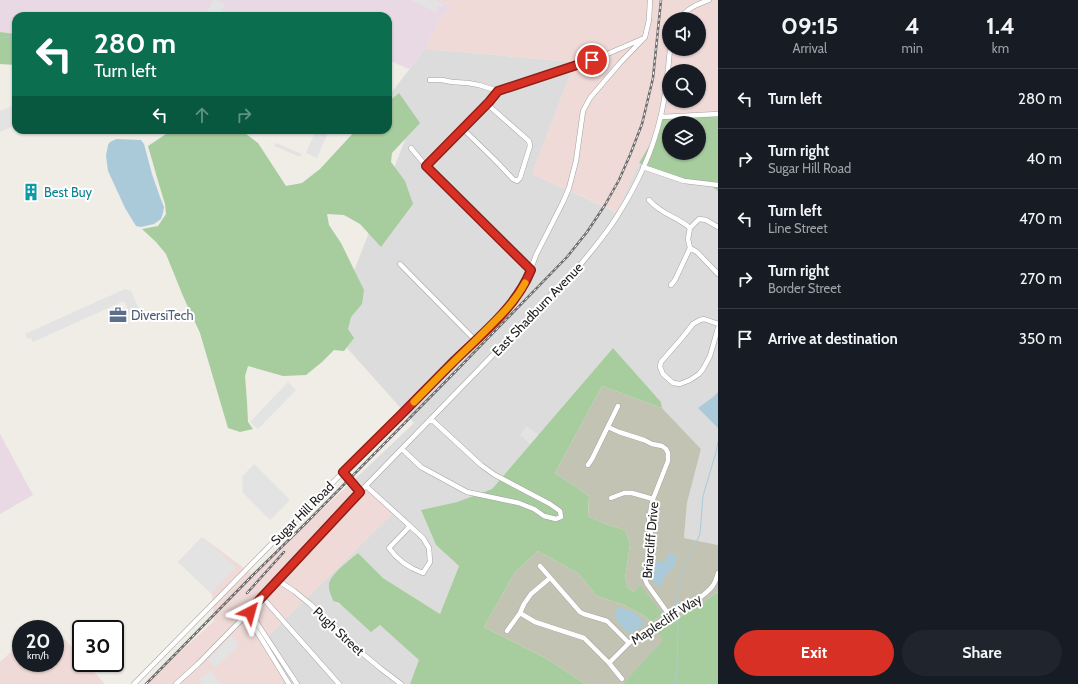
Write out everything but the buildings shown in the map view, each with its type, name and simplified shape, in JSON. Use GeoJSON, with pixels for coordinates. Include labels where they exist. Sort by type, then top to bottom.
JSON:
{"type":"FeatureCollection","features":[{"type":"Feature","properties":{"kind":"street"},"geometry":{"type":"LineString","coordinates":[[426,166],[498,91],[605,55],[646,37],[650,0]]}},
{"type":"Feature","properties":{"kind":"street"},"geometry":{"type":"LineString","coordinates":[[684,12],[709,0]]}},
{"type":"Feature","properties":{"kind":"street","name":"Sugar Hill Road"},"geometry":{"type":"LineString","coordinates":[[134,684],[287,528],[507,309],[521,290],[531,270],[536,255],[569,188],[580,142],[583,111],[590,98],[620,63],[646,37]]}},
{"type":"Feature","properties":{"kind":"street","name":"East Shadburn Avenue"},"geometry":{"type":"LineString","coordinates":[[176,684],[198,664],[360,492],[581,264],[606,234],[632,189],[653,144],[665,97],[669,56]]}},
{"type":"Feature","properties":{"kind":"street"},"geometry":{"type":"LineString","coordinates":[[430,80],[473,84],[498,91]]}},
{"type":"Feature","properties":{"kind":"street"},"geometry":{"type":"LineString","coordinates":[[463,129],[514,180],[517,181],[520,178],[530,146],[529,142],[487,104]]}},
{"type":"Feature","properties":{"kind":"street"},"geometry":{"type":"LineString","coordinates":[[661,117],[718,114]]}},
{"type":"Feature","properties":{"kind":"street"},"geometry":{"type":"LineString","coordinates":[[411,148],[426,166],[531,270]]}},
{"type":"Feature","properties":{"kind":"street"},"geometry":{"type":"LineString","coordinates":[[643,167],[684,181],[718,185]]}},
{"type":"Feature","properties":{"kind":"street"},"geometry":{"type":"LineString","coordinates":[[649,200],[659,210],[681,221],[690,228]]}},
{"type":"Feature","properties":{"kind":"street"},"geometry":{"type":"LineString","coordinates":[[670,285],[690,248],[688,239],[690,228],[700,219],[706,220],[718,227]]}},
{"type":"Feature","properties":{"kind":"street"},"geometry":{"type":"LineString","coordinates":[[690,248],[697,252],[718,274]]}},
{"type":"Feature","properties":{"kind":"street"},"geometry":{"type":"LineString","coordinates":[[400,264],[475,340]]}},
{"type":"Feature","properties":{"kind":"street"},"geometry":{"type":"LineString","coordinates":[[718,324],[704,319],[693,324],[661,362],[660,367],[663,374],[670,381],[676,384],[684,383],[695,377],[703,369],[708,360],[714,346],[718,328]]}},
{"type":"Feature","properties":{"kind":"street"},"geometry":{"type":"LineString","coordinates":[[588,465],[618,406]]}},
{"type":"Feature","properties":{"kind":"street"},"geometry":{"type":"LineString","coordinates":[[402,449],[422,467],[467,492],[519,503],[534,509],[544,516],[556,519],[561,517],[560,511],[550,504],[495,475],[481,465],[431,419]]}},
{"type":"Feature","properties":{"kind":"street","name":"Briarcliff Drive"},"geometry":{"type":"LineString","coordinates":[[608,427],[652,444],[662,446],[668,453],[668,461],[653,500],[649,520],[652,544],[645,579],[670,616]]}},
{"type":"Feature","properties":{"kind":"street"},"geometry":{"type":"LineString","coordinates":[[343,472],[360,492]]}},
{"type":"Feature","properties":{"kind":"street"},"geometry":{"type":"LineString","coordinates":[[366,486],[424,538],[429,548],[430,562],[423,573],[403,563],[394,555],[390,548],[410,526]]}},
{"type":"Feature","properties":{"kind":"street"},"geometry":{"type":"LineString","coordinates":[[611,498],[624,492],[653,500]]}},
{"type":"Feature","properties":{"kind":"street"},"geometry":{"type":"LineString","coordinates":[[540,566],[580,612],[607,622],[629,643]]}},
{"type":"Feature","properties":{"kind":"street","name":"Maplecliff Way"},"geometry":{"type":"LineString","coordinates":[[609,663],[629,643],[643,632],[702,596],[716,582],[718,573]]}},
{"type":"Feature","properties":{"kind":"street"},"geometry":{"type":"LineString","coordinates":[[507,631],[531,594],[550,578]]}},
{"type":"Feature","properties":{"kind":"street","name":"Pugh Street"},"geometry":{"type":"LineString","coordinates":[[277,580],[310,604],[357,649],[401,684]]}},
{"type":"Feature","properties":{"kind":"street"},"geometry":{"type":"LineString","coordinates":[[262,597],[339,684]]}},
{"type":"Feature","properties":{"kind":"street"},"geometry":{"type":"LineString","coordinates":[[247,613],[288,684]]}},
{"type":"Feature","properties":{"kind":"street"},"geometry":{"type":"LineString","coordinates":[[247,613],[297,684]]}},
{"type":"Feature","properties":{"kind":"street"},"geometry":{"type":"LineString","coordinates":[[520,613],[535,622],[584,638],[609,663],[622,680]]}},
{"type":"Feature","properties":{"kind":"shaded area"},"geometry":{"type":"Polygon","coordinates":[[[0,0],[439,0],[452,7],[440,19],[425,49],[409,69],[392,62],[392,12],[12,12],[12,34],[0,32],[0,0]]]}},
{"type":"Feature","properties":{"kind":"shaded area"},"geometry":{"type":"Polygon","coordinates":[[[213,0],[225,4],[221,12],[208,12],[213,0]]]}},
{"type":"Feature","properties":{"kind":"shaded area"},"geometry":{"type":"Polygon","coordinates":[[[410,0],[434,0],[443,4],[442,7],[438,5],[436,12],[410,0]]]}},
{"type":"Feature","properties":{"kind":"shaded area"},"geometry":{"type":"Polygon","coordinates":[[[439,0],[718,0],[718,114],[662,116],[652,141],[639,163],[617,212],[532,174],[575,62],[425,49],[440,19],[452,7],[439,0]]]}},
{"type":"Feature","properties":{"kind":"shaded area"},"geometry":{"type":"Polygon","coordinates":[[[425,49],[575,62],[532,174],[616,212],[639,163],[672,178],[711,186],[718,191],[718,545],[684,538],[687,503],[701,449],[662,408],[661,402],[613,348],[492,489],[457,502],[421,510],[436,545],[459,566],[440,614],[383,578],[358,553],[333,601],[380,625],[420,660],[410,684],[281,684],[283,682],[264,640],[393,513],[355,479],[414,423],[331,330],[410,127],[392,110],[392,92],[425,49]]]}},
{"type":"Feature","properties":{"kind":"shaded area"},"geometry":{"type":"Polygon","coordinates":[[[12,106],[12,127],[0,132],[0,111],[12,106]]]}},
{"type":"Feature","properties":{"kind":"shaded area"},"geometry":{"type":"Polygon","coordinates":[[[314,134],[327,134],[317,158],[306,153],[314,134]]]}},
{"type":"Feature","properties":{"kind":"shaded area"},"geometry":{"type":"Polygon","coordinates":[[[276,143],[302,154],[300,157],[274,146],[276,143]]]}},
{"type":"Feature","properties":{"kind":"shaded area"},"geometry":{"type":"Polygon","coordinates":[[[125,289],[131,291],[140,311],[130,315],[124,301],[33,342],[31,338],[28,339],[25,334],[125,289]]]}},
{"type":"Feature","properties":{"kind":"shaded area"},"geometry":{"type":"Polygon","coordinates":[[[288,382],[296,390],[258,429],[250,422],[288,382]]]}},
{"type":"Feature","properties":{"kind":"shaded area"},"geometry":{"type":"Polygon","coordinates":[[[602,386],[662,408],[701,449],[687,503],[684,538],[718,545],[718,592],[657,632],[664,641],[622,684],[585,684],[547,659],[484,627],[515,572],[538,551],[578,573],[597,596],[624,605],[643,615],[652,622],[661,613],[641,587],[634,592],[628,588],[625,579],[630,544],[625,530],[605,524],[588,516],[589,496],[555,473],[602,386]]]}},
{"type":"Feature","properties":{"kind":"shaded area"},"geometry":{"type":"Polygon","coordinates":[[[527,426],[538,435],[530,444],[520,435],[527,426]]]}},
{"type":"Feature","properties":{"kind":"shaded area"},"geometry":{"type":"Polygon","coordinates":[[[0,434],[33,495],[0,514],[0,434]]]}},
{"type":"Feature","properties":{"kind":"shaded area"},"geometry":{"type":"Polygon","coordinates":[[[254,464],[290,500],[270,520],[243,493],[242,477],[254,464]]]}},
{"type":"Feature","properties":{"kind":"shaded area"},"geometry":{"type":"Polygon","coordinates":[[[355,479],[393,513],[264,640],[283,682],[281,684],[145,684],[214,621],[212,594],[178,562],[202,537],[252,574],[355,479]]]}},
{"type":"Feature","properties":{"kind":"shaded area"},"geometry":{"type":"Polygon","coordinates":[[[202,537],[236,567],[211,593],[178,562],[202,537]]]}},
{"type":"Feature","properties":{"kind":"shaded area"},"geometry":{"type":"Polygon","coordinates":[[[231,636],[239,645],[215,668],[208,660],[231,636]]]}},
{"type":"Feature","properties":{"kind":"shaded area"},"geometry":{"type":"Polygon","coordinates":[[[64,638],[72,647],[72,672],[94,672],[105,684],[0,684],[0,662],[12,651],[12,672],[64,672],[64,638]]]}},
{"type":"Feature","properties":{"kind":"shaded area"},"geometry":{"type":"Polygon","coordinates":[[[211,670],[221,684],[203,684],[199,679],[211,670]]]}},
{"type":"Feature","properties":{"kind":"green space"},"geometry":{"type":"Polygon","coordinates":[[[0,32],[12,34],[12,65],[0,64],[0,32]]]}},
{"type":"Feature","properties":{"kind":"green space"},"geometry":{"type":"Polygon","coordinates":[[[399,93],[420,123],[392,153],[391,162],[405,181],[413,204],[381,247],[360,224],[344,215],[327,214],[329,225],[341,243],[364,290],[362,304],[351,317],[348,329],[354,338],[344,351],[334,350],[306,375],[283,376],[248,366],[245,376],[248,422],[253,429],[240,432],[228,428],[200,333],[166,254],[142,229],[158,226],[166,214],[165,204],[148,146],[166,134],[246,134],[258,143],[286,186],[302,183],[320,169],[352,134],[392,134],[392,99],[399,93]]]}},
{"type":"Feature","properties":{"kind":"green space"},"geometry":{"type":"Polygon","coordinates":[[[718,114],[718,191],[711,186],[672,178],[639,163],[652,141],[662,118],[662,160],[706,160],[706,116],[690,116],[718,114]]]}},
{"type":"Feature","properties":{"kind":"green space"},"geometry":{"type":"Polygon","coordinates":[[[613,348],[661,402],[662,408],[602,386],[555,473],[589,496],[588,516],[605,524],[625,530],[630,544],[625,579],[628,588],[634,592],[641,586],[662,613],[652,622],[643,615],[624,605],[597,596],[578,573],[538,551],[515,572],[484,627],[547,659],[585,684],[410,684],[419,660],[380,625],[371,632],[339,603],[333,601],[329,587],[330,581],[341,568],[358,553],[383,578],[440,614],[459,566],[436,545],[421,510],[457,502],[492,489],[613,348]]]}},
{"type":"Feature","properties":{"kind":"green space"},"geometry":{"type":"Polygon","coordinates":[[[718,592],[718,684],[622,684],[663,641],[657,632],[718,592]]]}},
{"type":"Feature","properties":{"kind":"water"},"geometry":{"type":"Polygon","coordinates":[[[116,139],[141,140],[144,144],[152,174],[164,207],[161,219],[154,224],[141,227],[136,226],[125,208],[108,171],[106,156],[108,145],[116,139]]]}},
{"type":"Feature","properties":{"kind":"water"},"geometry":{"type":"Polygon","coordinates":[[[718,392],[718,428],[698,408],[718,392]]]}},
{"type":"Feature","properties":{"kind":"water"},"geometry":{"type":"Polygon","coordinates":[[[669,552],[677,558],[675,566],[665,576],[661,586],[654,584],[652,577],[656,562],[665,561],[669,552]]]}},
{"type":"Feature","properties":{"kind":"water"},"geometry":{"type":"Polygon","coordinates":[[[618,607],[633,612],[645,624],[631,633],[627,632],[615,618],[615,613],[618,607]]]}},
{"type":"Feature","properties":{"kind":"waterway"},"geometry":{"type":"LineString","coordinates":[[0,38],[12,36]]}},
{"type":"Feature","properties":{"kind":"waterway"},"geometry":{"type":"LineString","coordinates":[[676,606],[680,578],[700,534],[703,496],[718,442]]}},
{"type":"Feature","properties":{"kind":"waterway"},"geometry":{"type":"LineString","coordinates":[[674,684],[677,672],[678,618]]}},
{"type":"Feature","properties":{"kind":"railway"},"geometry":{"type":"LineString","coordinates":[[146,684],[456,371],[567,257],[587,232],[619,180],[642,124],[653,78],[661,0]]}},
{"type":"Feature","properties":{"kind":"railway"},"geometry":{"type":"LineString","coordinates":[[247,593],[284,552]]}},
{"type":"Feature","properties":{"kind":"slow traffic"},"geometry":{"type":"LineString","coordinates":[[414,402],[475,340],[501,316],[525,283]]}},
{"type":"Feature","properties":{"kind":"place","name":"Best Buy"},"geometry":{"type":"Point","coordinates":[31,192]}},
{"type":"Feature","properties":{"kind":"place","name":"DiversiTech"},"geometry":{"type":"Point","coordinates":[118,315]}},
{"type":"Feature","properties":{"kind":"route"},"geometry":{"type":"LineString","coordinates":[[250,612],[249,611],[360,492],[343,472],[501,316],[521,290],[531,270],[426,166],[498,91],[592,60]]}}]}
